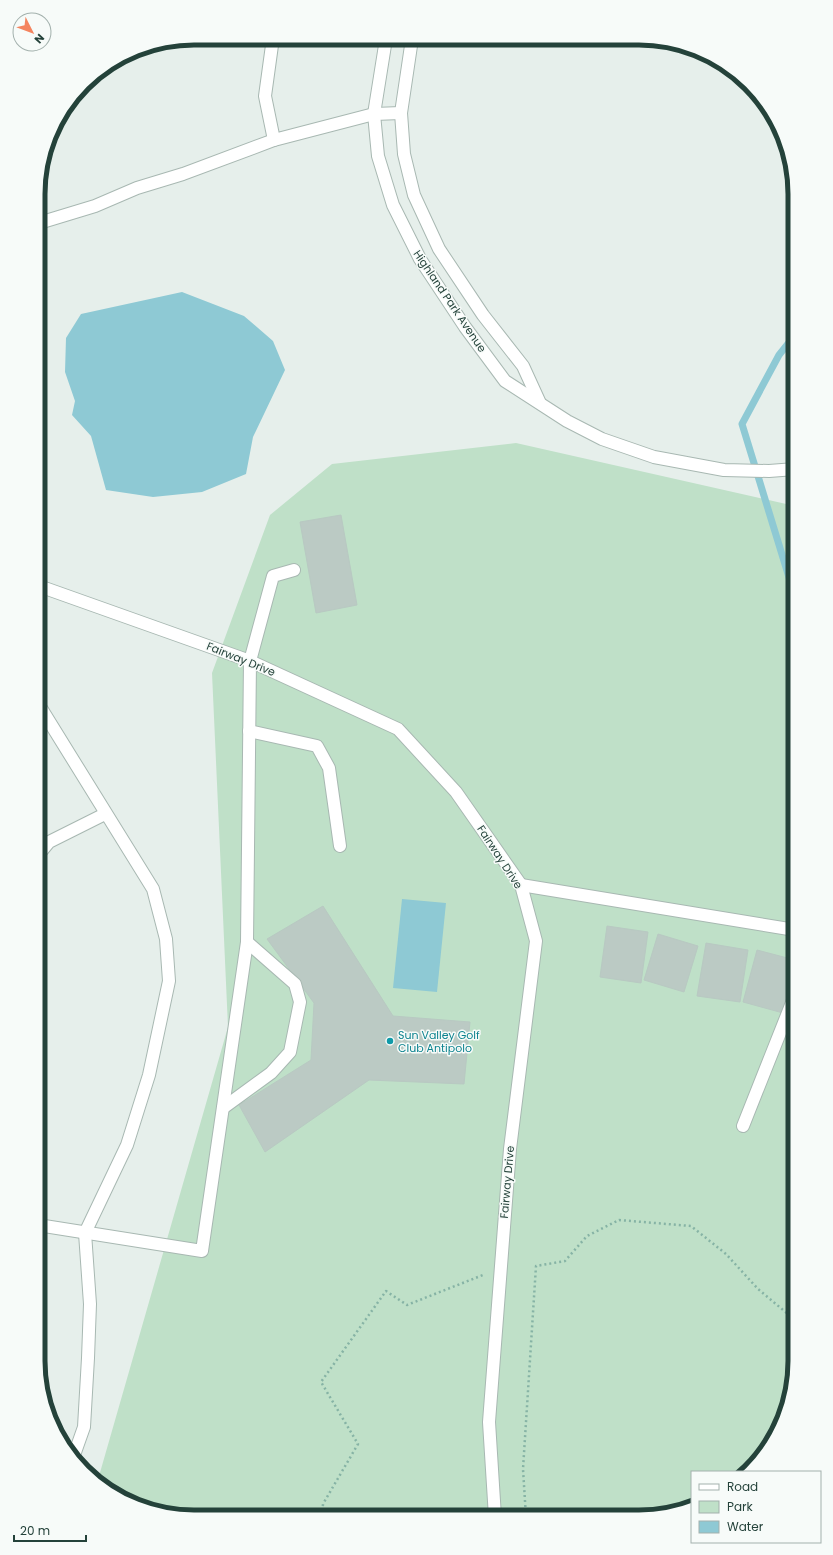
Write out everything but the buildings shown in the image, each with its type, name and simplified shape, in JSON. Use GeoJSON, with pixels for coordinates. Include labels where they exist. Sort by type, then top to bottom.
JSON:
{"type":"FeatureCollection","features":[{"type":"Feature","properties":{"kind":"street"},"geometry":{"type":"LineString","coordinates":[[272,45],[265,96],[274,140]]}},
{"type":"Feature","properties":{"kind":"street","name":"Highland Park Avenue"},"geometry":{"type":"LineString","coordinates":[[385,45],[374,114],[378,156],[393,205],[420,259],[465,327],[506,381],[567,421],[602,439],[654,456],[724,470],[769,472],[788,470]]}},
{"type":"Feature","properties":{"kind":"street","name":"Highland Park Avenue"},"geometry":{"type":"LineString","coordinates":[[411,45],[401,114],[404,154],[414,195],[439,248],[483,315],[523,366],[539,402]]}},
{"type":"Feature","properties":{"kind":"street"},"geometry":{"type":"LineString","coordinates":[[45,221],[95,206],[137,188],[183,174],[274,140],[374,114],[401,114]]}},
{"type":"Feature","properties":{"kind":"street"},"geometry":{"type":"LineString","coordinates":[[45,1226],[202,1251],[247,942],[250,660],[273,576],[294,570]]}},
{"type":"Feature","properties":{"kind":"street","name":"Fairway Drive"},"geometry":{"type":"LineString","coordinates":[[45,588],[250,660],[398,729],[456,792],[521,885],[536,941],[510,1149],[489,1422],[495,1510]]}},
{"type":"Feature","properties":{"kind":"street"},"geometry":{"type":"LineString","coordinates":[[45,715],[105,814],[153,889],[166,939],[169,981],[149,1076],[127,1145],[85,1233],[90,1304],[88,1358],[84,1427],[75,1451]]}},
{"type":"Feature","properties":{"kind":"street"},"geometry":{"type":"LineString","coordinates":[[249,731],[317,746],[329,768],[340,846]]}},
{"type":"Feature","properties":{"kind":"street"},"geometry":{"type":"LineString","coordinates":[[45,847],[49,842],[105,814]]}},
{"type":"Feature","properties":{"kind":"street"},"geometry":{"type":"LineString","coordinates":[[521,885],[788,929]]}},
{"type":"Feature","properties":{"kind":"street"},"geometry":{"type":"LineString","coordinates":[[223,1108],[271,1073],[290,1052],[300,1002],[295,984],[247,942]]}},
{"type":"Feature","properties":{"kind":"street"},"geometry":{"type":"LineString","coordinates":[[743,1126],[788,1013]]}},
{"type":"Feature","properties":{"kind":"path"},"geometry":{"type":"LineString","coordinates":[[526,1510],[523,1468],[536,1266],[564,1261],[587,1236],[619,1220],[690,1226],[726,1254],[758,1289],[788,1314]]}},
{"type":"Feature","properties":{"kind":"path"},"geometry":{"type":"LineString","coordinates":[[322,1510],[323,1504],[358,1444],[321,1382],[386,1291],[407,1305],[485,1274]]}},
{"type":"Feature","properties":{"kind":"green space"},"geometry":{"type":"Polygon","coordinates":[[[516,443],[788,504],[788,1371],[783,1400],[777,1418],[763,1444],[739,1471],[691,1471],[691,1501],[678,1505],[649,1510],[184,1510],[155,1505],[137,1499],[119,1490],[99,1476],[228,1027],[212,673],[270,515],[332,464],[516,443]]]}},
{"type":"Feature","properties":{"kind":"water"},"geometry":{"type":"Polygon","coordinates":[[[182,292],[244,316],[273,341],[285,370],[253,437],[246,474],[202,492],[153,497],[106,490],[91,436],[72,415],[75,401],[65,372],[66,338],[81,314],[182,292]]]}},
{"type":"Feature","properties":{"kind":"water"},"geometry":{"type":"Polygon","coordinates":[[[402,899],[446,903],[437,992],[393,988],[402,899]]]}},
{"type":"Feature","properties":{"kind":"waterway"},"geometry":{"type":"LineString","coordinates":[[788,344],[779,355],[742,424],[788,574]]}},
{"type":"Feature","properties":{"kind":"place","name":"Sun Valley Golf Club Antipolo"},"geometry":{"type":"Point","coordinates":[390,1041]}}]}
